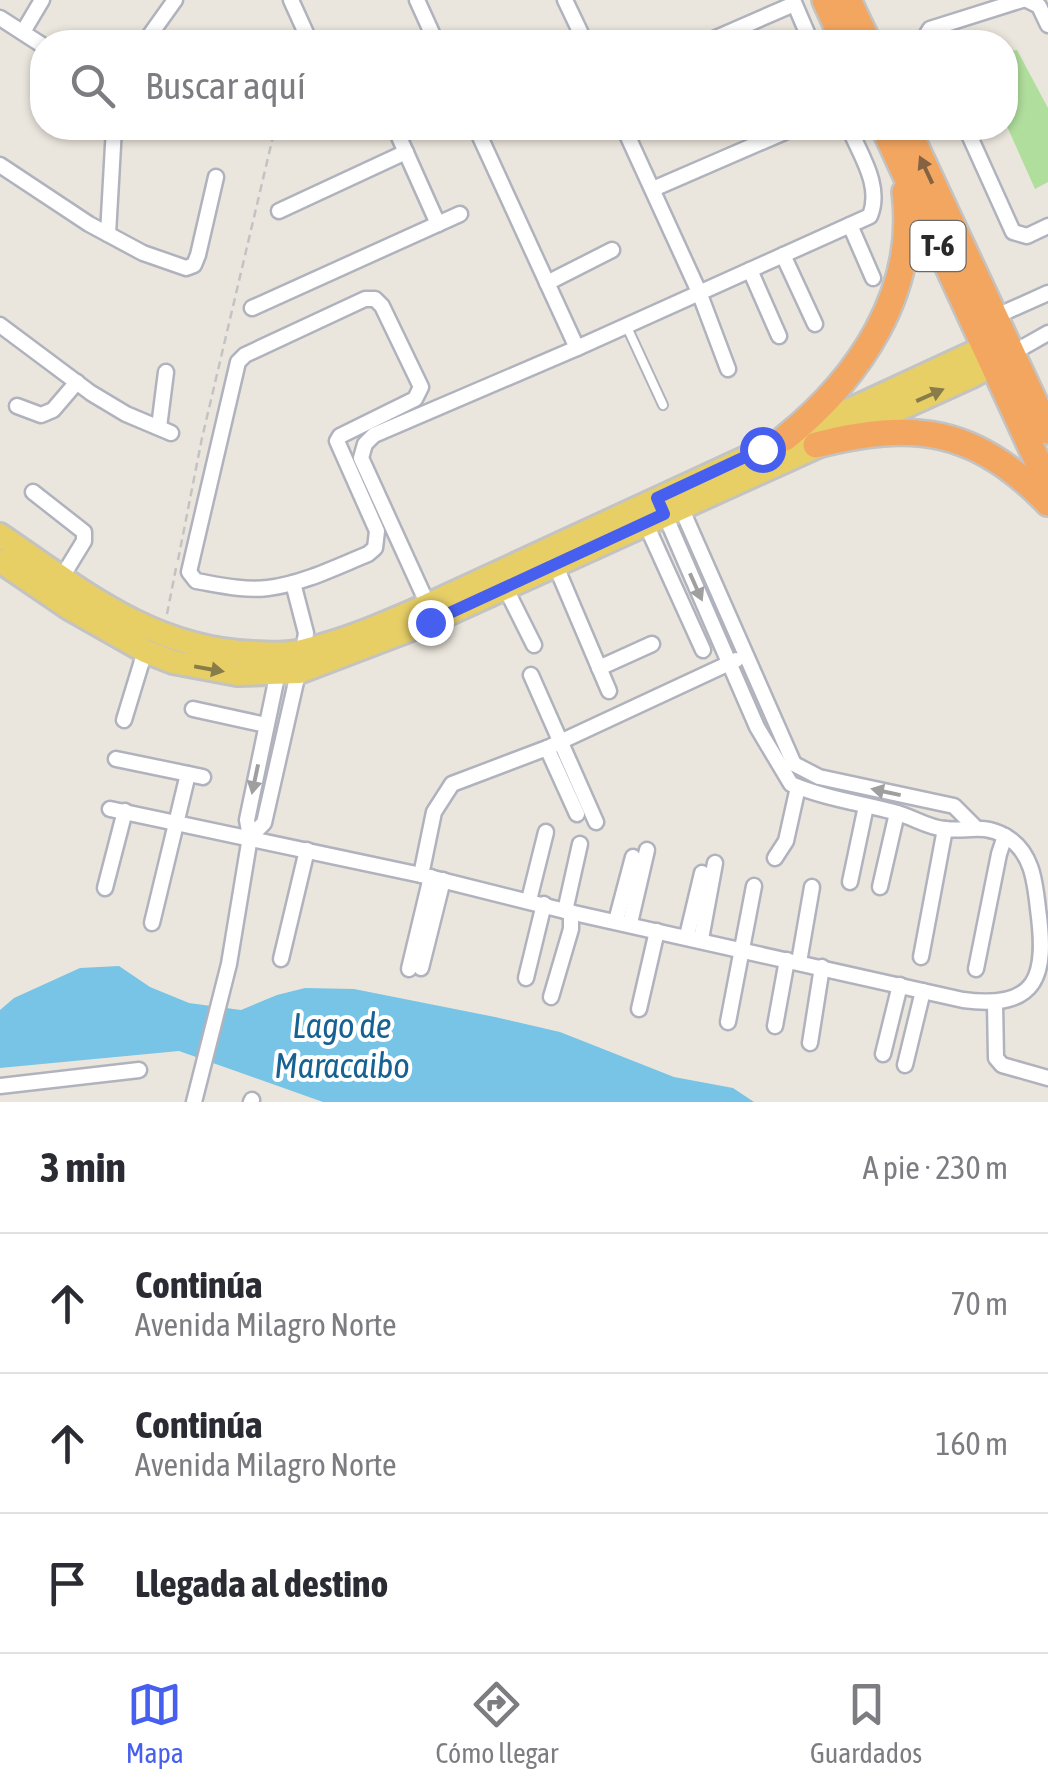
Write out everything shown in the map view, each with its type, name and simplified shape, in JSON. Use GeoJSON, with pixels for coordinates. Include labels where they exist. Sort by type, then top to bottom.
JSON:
{"type":"FeatureCollection","features":[{"type":"Feature","properties":{"kind":"highway"},"geometry":{"type":"LineString","coordinates":[[825,0],[839,30]]}},
{"type":"Feature","properties":{"kind":"highway"},"geometry":{"type":"LineString","coordinates":[[848,0],[862,30]]}},
{"type":"Feature","properties":{"kind":"highway","name":"T-6"},"geometry":{"type":"LineString","coordinates":[[890,140],[994,342],[1048,431]]}},
{"type":"Feature","properties":{"kind":"highway","name":"T-6"},"geometry":{"type":"LineString","coordinates":[[912,140],[1048,484]]}},
{"type":"Feature","properties":{"kind":"highway"},"geometry":{"type":"LineString","coordinates":[[785,438],[820,410],[845,382],[877,334],[903,268],[908,220],[902,167]]}},
{"type":"Feature","properties":{"kind":"highway"},"geometry":{"type":"LineString","coordinates":[[816,445],[894,430],[930,434],[968,445],[1002,463],[1048,503]]}},
{"type":"Feature","properties":{"kind":"main road"},"geometry":{"type":"LineString","coordinates":[[0,561],[69,608],[154,643],[291,662],[374,646],[555,564],[785,438],[994,342]]}},
{"type":"Feature","properties":{"kind":"main road"},"geometry":{"type":"LineString","coordinates":[[291,662],[816,445],[994,342]]}},
{"type":"Feature","properties":{"kind":"main road"},"geometry":{"type":"LineString","coordinates":[[0,535],[154,643]]}},
{"type":"Feature","properties":{"kind":"street"},"geometry":{"type":"LineString","coordinates":[[23,32],[42,0]]}},
{"type":"Feature","properties":{"kind":"street"},"geometry":{"type":"LineString","coordinates":[[154,30],[175,0]]}},
{"type":"Feature","properties":{"kind":"street"},"geometry":{"type":"LineString","coordinates":[[292,0],[305,30]]}},
{"type":"Feature","properties":{"kind":"street"},"geometry":{"type":"LineString","coordinates":[[418,0],[431,30]]}},
{"type":"Feature","properties":{"kind":"street"},"geometry":{"type":"LineString","coordinates":[[565,0],[579,30]]}},
{"type":"Feature","properties":{"kind":"street"},"geometry":{"type":"LineString","coordinates":[[929,30],[1025,0],[1039,6],[1048,25]]}},
{"type":"Feature","properties":{"kind":"street"},"geometry":{"type":"LineString","coordinates":[[734,30],[794,2],[806,30]]}},
{"type":"Feature","properties":{"kind":"street"},"geometry":{"type":"LineString","coordinates":[[0,18],[30,37]]}},
{"type":"Feature","properties":{"kind":"street"},"geometry":{"type":"LineString","coordinates":[[108,234],[113,140]]}},
{"type":"Feature","properties":{"kind":"street"},"geometry":{"type":"LineString","coordinates":[[400,140],[438,224]]}},
{"type":"Feature","properties":{"kind":"street"},"geometry":{"type":"LineString","coordinates":[[482,140],[577,348]]}},
{"type":"Feature","properties":{"kind":"street"},"geometry":{"type":"LineString","coordinates":[[630,140],[699,292],[728,369]]}},
{"type":"Feature","properties":{"kind":"street"},"geometry":{"type":"LineString","coordinates":[[652,189],[766,140]]}},
{"type":"Feature","properties":{"kind":"street"},"geometry":{"type":"LineString","coordinates":[[428,605],[361,458],[365,444],[374,435],[870,216],[876,202],[874,186],[853,140]]}},
{"type":"Feature","properties":{"kind":"street"},"geometry":{"type":"LineString","coordinates":[[971,140],[1013,232],[1028,236],[1048,226]]}},
{"type":"Feature","properties":{"kind":"street"},"geometry":{"type":"LineString","coordinates":[[278,211],[406,152]]}},
{"type":"Feature","properties":{"kind":"street"},"geometry":{"type":"LineString","coordinates":[[0,164],[108,234],[143,253],[191,268],[198,255],[216,177]]}},
{"type":"Feature","properties":{"kind":"street"},"geometry":{"type":"LineString","coordinates":[[252,308],[460,214]]}},
{"type":"Feature","properties":{"kind":"street"},"geometry":{"type":"LineString","coordinates":[[850,225],[873,278]]}},
{"type":"Feature","properties":{"kind":"street"},"geometry":{"type":"LineString","coordinates":[[547,282],[612,250]]}},
{"type":"Feature","properties":{"kind":"street"},"geometry":{"type":"LineString","coordinates":[[784,255],[815,324]]}},
{"type":"Feature","properties":{"kind":"street"},"geometry":{"type":"LineString","coordinates":[[750,270],[779,336]]}},
{"type":"Feature","properties":{"kind":"street"},"geometry":{"type":"LineString","coordinates":[[994,342],[1048,293]]}},
{"type":"Feature","properties":{"kind":"street"},"geometry":{"type":"LineString","coordinates":[[364,298],[375,299],[421,387],[415,399],[340,436],[337,442],[378,540],[368,554],[293,583],[245,589],[196,581],[189,572],[238,362],[245,355],[364,298]]}},
{"type":"Feature","properties":{"kind":"street"},"geometry":{"type":"LineString","coordinates":[[0,325],[126,414],[165,430],[166,372]]}},
{"type":"Feature","properties":{"kind":"street"},"geometry":{"type":"LineString","coordinates":[[994,342],[1048,333]]}},
{"type":"Feature","properties":{"kind":"street"},"geometry":{"type":"LineString","coordinates":[[17,406],[41,415],[53,410],[77,382]]}},
{"type":"Feature","properties":{"kind":"street"},"geometry":{"type":"LineString","coordinates":[[33,492],[84,532],[84,541],[62,577]]}},
{"type":"Feature","properties":{"kind":"street"},"geometry":{"type":"LineString","coordinates":[[106,888],[118,810],[431,877],[568,912],[924,991],[996,1004],[1017,996],[1032,984],[1040,968],[1043,946],[1042,896],[1029,860],[1005,836],[974,826],[945,830],[897,812],[791,784],[757,727],[664,506]]}},
{"type":"Feature","properties":{"kind":"street"},"geometry":{"type":"LineString","coordinates":[[664,506],[663,560],[703,650]]}},
{"type":"Feature","properties":{"kind":"street"},"geometry":{"type":"LineString","coordinates":[[664,506],[746,655],[794,764],[806,773],[954,806],[974,826]]}},
{"type":"Feature","properties":{"kind":"street"},"geometry":{"type":"LineString","coordinates":[[663,560],[680,551]]}},
{"type":"Feature","properties":{"kind":"street"},"geometry":{"type":"LineString","coordinates":[[555,564],[609,691]]}},
{"type":"Feature","properties":{"kind":"street"},"geometry":{"type":"LineString","coordinates":[[194,1102],[229,964],[250,837],[247,820],[266,724],[306,633],[293,583]]}},
{"type":"Feature","properties":{"kind":"street"},"geometry":{"type":"LineString","coordinates":[[505,587],[534,645]]}},
{"type":"Feature","properties":{"kind":"street"},"geometry":{"type":"LineString","coordinates":[[124,720],[154,643]]}},
{"type":"Feature","properties":{"kind":"street"},"geometry":{"type":"LineString","coordinates":[[599,668],[652,644]]}},
{"type":"Feature","properties":{"kind":"street"},"geometry":{"type":"LineString","coordinates":[[415,968],[431,877],[434,812],[452,784],[547,748],[746,655]]}},
{"type":"Feature","properties":{"kind":"street"},"geometry":{"type":"LineString","coordinates":[[250,837],[264,823],[291,662]]}},
{"type":"Feature","properties":{"kind":"street"},"geometry":{"type":"LineString","coordinates":[[530,675],[596,822]]}},
{"type":"Feature","properties":{"kind":"street"},"geometry":{"type":"LineString","coordinates":[[194,709],[266,724]]}},
{"type":"Feature","properties":{"kind":"street"},"geometry":{"type":"LineString","coordinates":[[547,748],[577,814]]}},
{"type":"Feature","properties":{"kind":"street"},"geometry":{"type":"LineString","coordinates":[[116,759],[195,776],[176,823],[152,923]]}},
{"type":"Feature","properties":{"kind":"street"},"geometry":{"type":"LineString","coordinates":[[775,858],[786,841],[798,788]]}},
{"type":"Feature","properties":{"kind":"street"},"geometry":{"type":"LineString","coordinates":[[850,882],[866,806]]}},
{"type":"Feature","properties":{"kind":"street"},"geometry":{"type":"LineString","coordinates":[[880,888],[897,812]]}},
{"type":"Feature","properties":{"kind":"street"},"geometry":{"type":"LineString","coordinates":[[921,957],[945,830]]}},
{"type":"Feature","properties":{"kind":"street"},"geometry":{"type":"LineString","coordinates":[[526,978],[546,832]]}},
{"type":"Feature","properties":{"kind":"street"},"geometry":{"type":"LineString","coordinates":[[976,969],[1005,836]]}},
{"type":"Feature","properties":{"kind":"street"},"geometry":{"type":"LineString","coordinates":[[550,997],[571,929],[568,912],[580,844]]}},
{"type":"Feature","properties":{"kind":"street"},"geometry":{"type":"LineString","coordinates":[[281,959],[307,850]]}},
{"type":"Feature","properties":{"kind":"street"},"geometry":{"type":"LineString","coordinates":[[623,922],[640,853]]}},
{"type":"Feature","properties":{"kind":"street"},"geometry":{"type":"LineString","coordinates":[[694,938],[715,863]]}},
{"type":"Feature","properties":{"kind":"street"},"geometry":{"type":"LineString","coordinates":[[694,938],[702,873]]}},
{"type":"Feature","properties":{"kind":"street"},"geometry":{"type":"LineString","coordinates":[[728,1022],[754,886]]}},
{"type":"Feature","properties":{"kind":"street"},"geometry":{"type":"LineString","coordinates":[[775,1026],[812,887]]}},
{"type":"Feature","properties":{"kind":"street"},"geometry":{"type":"LineString","coordinates":[[639,1009],[657,931]]}},
{"type":"Feature","properties":{"kind":"street"},"geometry":{"type":"LineString","coordinates":[[810,1043],[822,968]]}},
{"type":"Feature","properties":{"kind":"street"},"geometry":{"type":"LineString","coordinates":[[883,1054],[900,986]]}},
{"type":"Feature","properties":{"kind":"street"},"geometry":{"type":"LineString","coordinates":[[905,1065],[924,991]]}},
{"type":"Feature","properties":{"kind":"street"},"geometry":{"type":"LineString","coordinates":[[996,1004],[996,1058],[1002,1065],[1048,1078]]}},
{"type":"Feature","properties":{"kind":"street"},"geometry":{"type":"LineString","coordinates":[[0,1086],[139,1070]]}},
{"type":"Feature","properties":{"kind":"lane"},"geometry":{"type":"LineString","coordinates":[[626,325],[663,405]]}},
{"type":"Feature","properties":{"kind":"path"},"geometry":{"type":"LineString","coordinates":[[154,643],[272,140]]}},
{"type":"Feature","properties":{"kind":"green space"},"geometry":{"type":"Polygon","coordinates":[[[1018,52],[1048,108],[1048,182],[1035,189],[1013,140],[1018,140],[1018,52]]]}},
{"type":"Feature","properties":{"kind":"water","name":"Lago de Maracaibo"},"geometry":{"type":"Polygon","coordinates":[[[119,966],[150,987],[189,1003],[241,1010],[305,988],[354,989],[495,1017],[560,1032],[674,1077],[733,1088],[754,1102],[323,1102],[179,1051],[0,1068],[0,1010],[14,998],[80,968],[119,966]]]}},
{"type":"Feature","properties":{"kind":"route"},"geometry":{"type":"LineString","coordinates":[[430,622],[664,514],[657,498],[762,449]]}}]}
